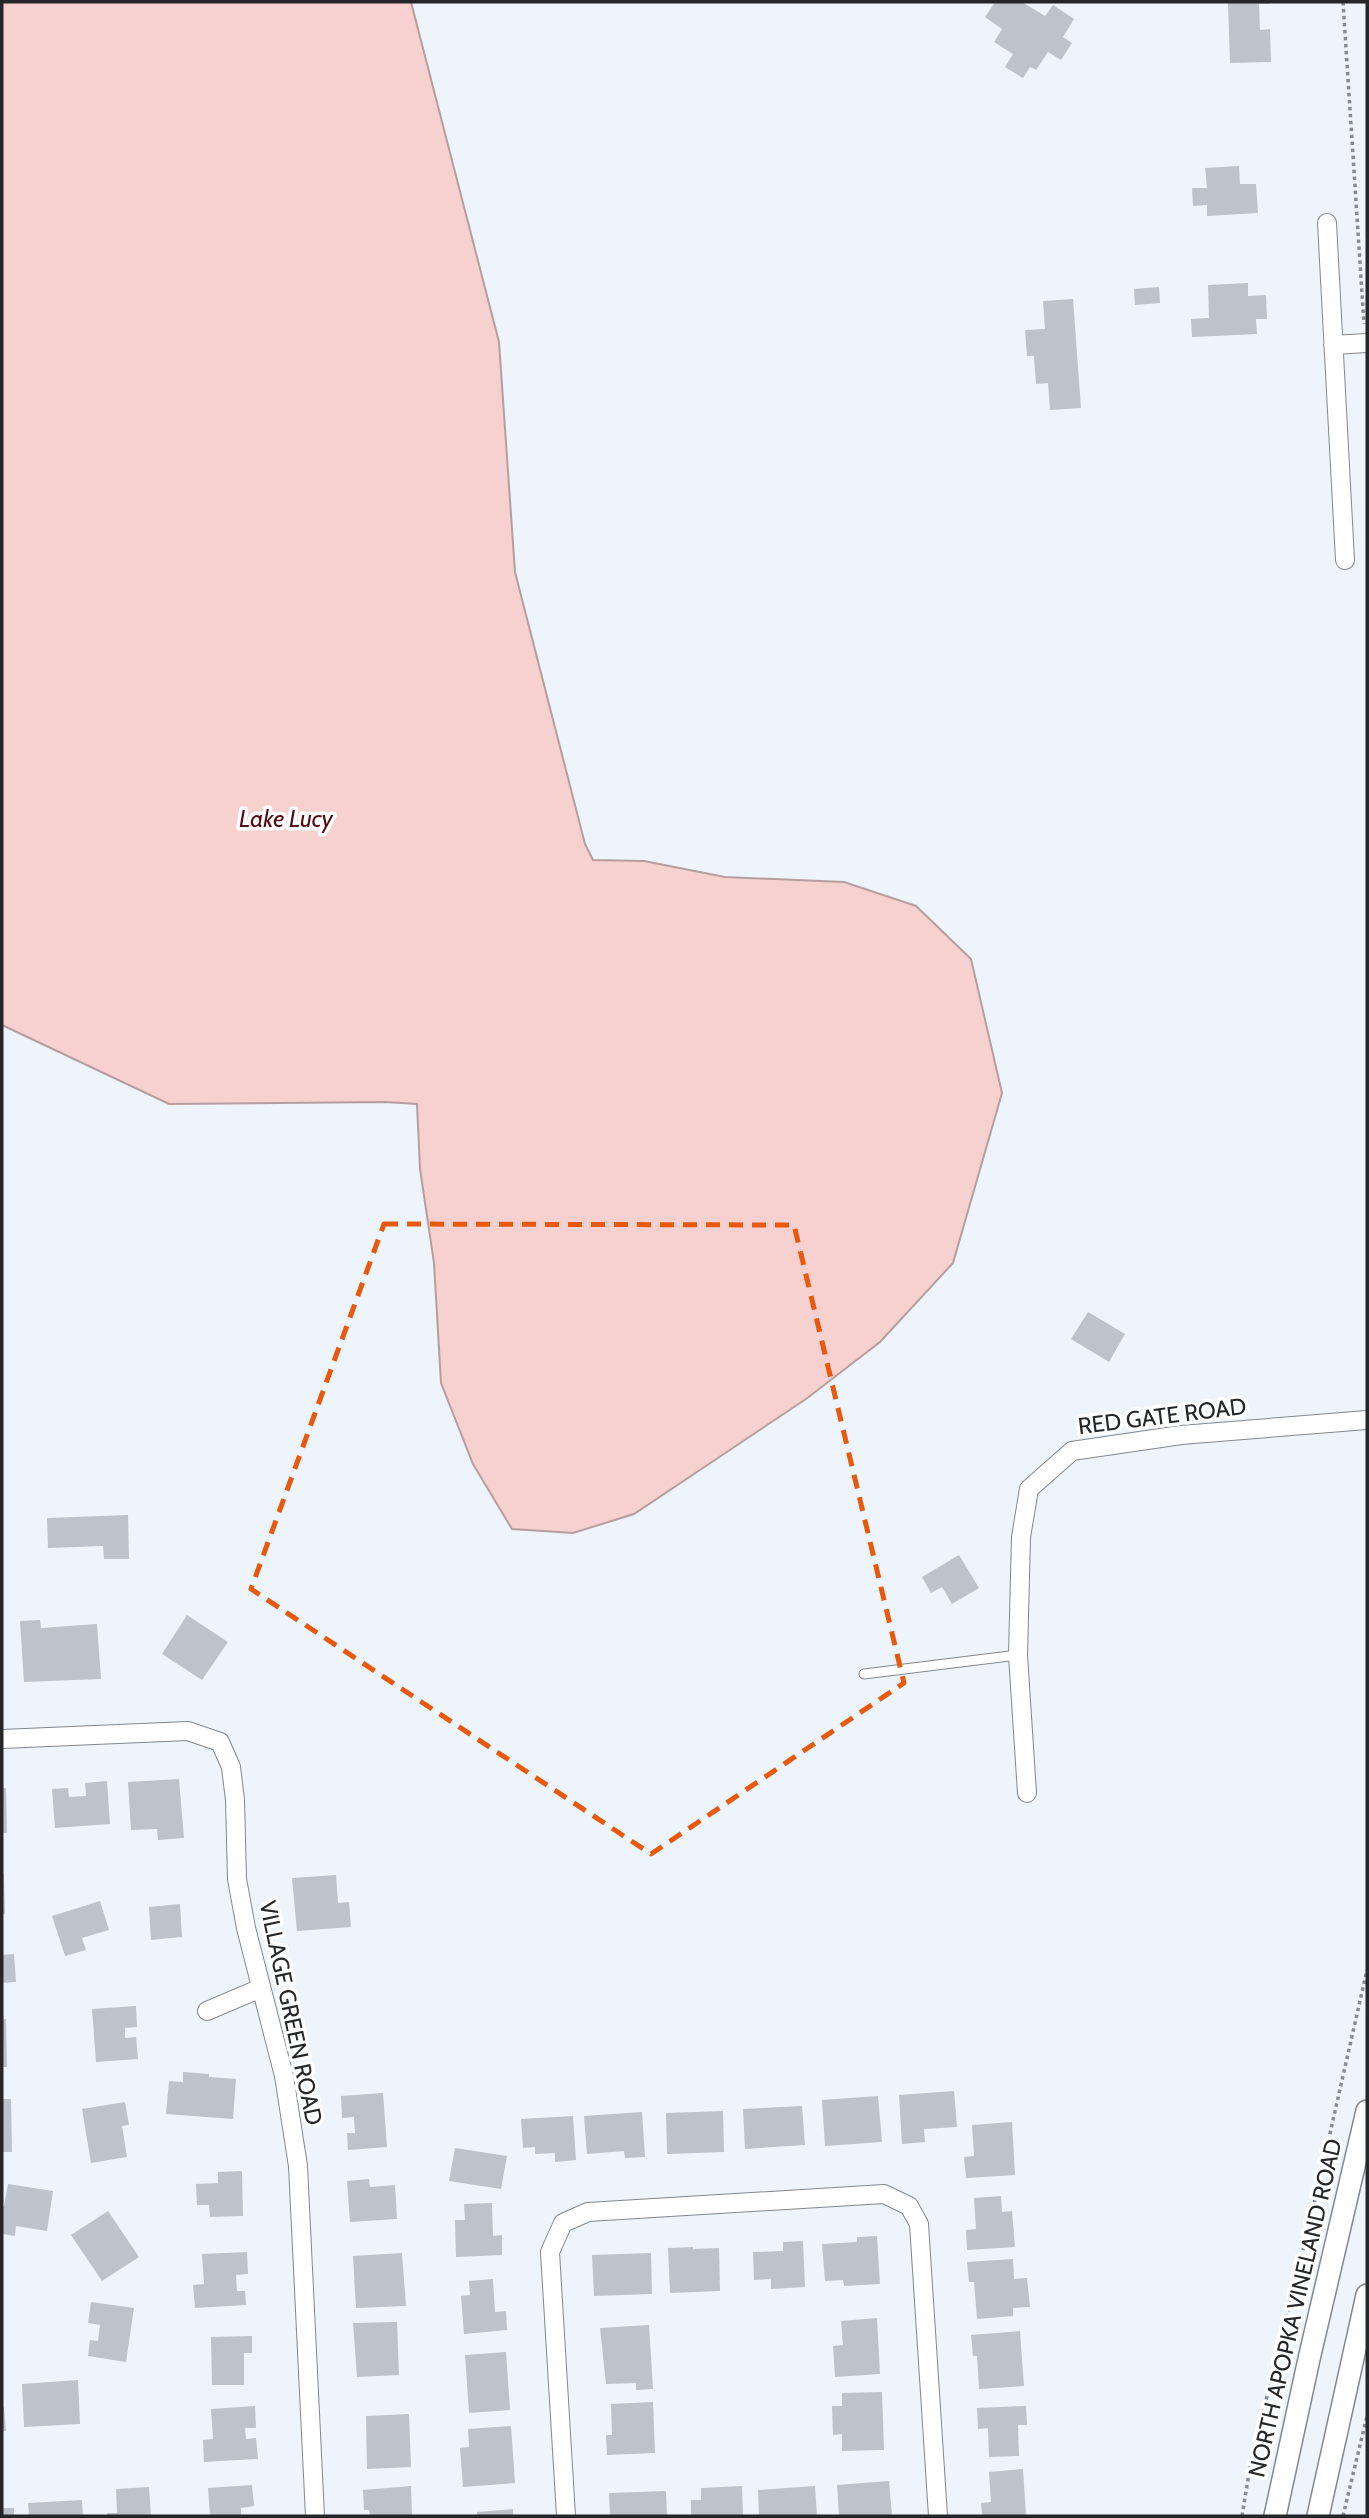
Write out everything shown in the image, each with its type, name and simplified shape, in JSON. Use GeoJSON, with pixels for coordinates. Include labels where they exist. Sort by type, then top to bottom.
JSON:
{"type":"FeatureCollection","features":[{"type":"Feature","properties":{"kind":"street"},"geometry":{"type":"LineString","coordinates":[[1327,223],[1345,560]]}},
{"type":"Feature","properties":{"kind":"street"},"geometry":{"type":"LineString","coordinates":[[1333,345],[1366,343]]}},
{"type":"Feature","properties":{"kind":"street","name":"RED GATE ROAD"},"geometry":{"type":"LineString","coordinates":[[1027,1793],[1018,1655],[1021,1537],[1029,1489],[1072,1451],[1181,1435],[1367,1420]]}},
{"type":"Feature","properties":{"kind":"street","name":"VILLAGE GREEN ROAD"},"geometry":{"type":"LineString","coordinates":[[2,1739],[188,1731],[220,1742],[231,1767],[236,1800],[237,1879],[246,1928],[284,2076],[298,2166],[315,2516]]}},
{"type":"Feature","properties":{"kind":"street"},"geometry":{"type":"LineString","coordinates":[[208,2011],[261,1988]]}},
{"type":"Feature","properties":{"kind":"street","name":"NORTH APOPKA VINELAND ROAD"},"geometry":{"type":"LineString","coordinates":[[1275,2516],[1367,2111]]}},
{"type":"Feature","properties":{"kind":"street"},"geometry":{"type":"LineString","coordinates":[[566,2516],[550,2252],[563,2223],[588,2213],[884,2194],[909,2206],[919,2224],[939,2516]]}},
{"type":"Feature","properties":{"kind":"street"},"geometry":{"type":"LineString","coordinates":[[1318,2516],[1367,2295]]}},
{"type":"Feature","properties":{"kind":"lane"},"geometry":{"type":"LineString","coordinates":[[864,1674],[1018,1655]]}},
{"type":"Feature","properties":{"kind":"path"},"geometry":{"type":"LineString","coordinates":[[1343,2],[1366,343]]}},
{"type":"Feature","properties":{"kind":"path"},"geometry":{"type":"LineString","coordinates":[[1242,2516],[1251,2461],[1309,2226],[1367,1970]]}},
{"type":"Feature","properties":{"kind":"path"},"geometry":{"type":"LineString","coordinates":[[1343,2516],[1367,2416]]}},
{"type":"Feature","properties":{"kind":"highlighted area"},"geometry":{"type":"Polygon","coordinates":[[[384,1224],[794,1225],[904,1683],[651,1854],[251,1589],[384,1224]]]}},
{"type":"Feature","properties":{"kind":"water","name":"Lake Lucy"},"geometry":{"type":"Polygon","coordinates":[[[2,2],[411,2],[499,342],[515,572],[585,844],[593,860],[644,861],[725,877],[844,882],[916,906],[971,959],[1002,1093],[953,1263],[880,1342],[806,1399],[634,1514],[573,1533],[512,1529],[473,1464],[441,1383],[434,1263],[420,1169],[417,1104],[169,1104],[2,1025],[2,2]]]}},
{"type":"Feature","properties":{"kind":"building"},"geometry":{"type":"Polygon","coordinates":[[[995,2],[1022,2],[1045,16],[1053,5],[1074,19],[1063,37],[1072,43],[1061,60],[1048,52],[1036,70],[1030,67],[1023,78],[1005,67],[1013,54],[994,42],[1002,29],[985,17],[995,2]]]}},
{"type":"Feature","properties":{"kind":"building"},"geometry":{"type":"Polygon","coordinates":[[[1228,2],[1270,2],[1259,4],[1260,30],[1270,29],[1271,62],[1230,63],[1228,2]]]}},
{"type":"Feature","properties":{"kind":"building"},"geometry":{"type":"Polygon","coordinates":[[[1239,166],[1240,184],[1256,184],[1258,213],[1207,216],[1207,205],[1193,206],[1192,188],[1207,188],[1205,168],[1239,166]]]}},
{"type":"Feature","properties":{"kind":"building"},"geometry":{"type":"Polygon","coordinates":[[[1248,283],[1248,296],[1266,295],[1267,319],[1256,319],[1257,334],[1192,337],[1191,319],[1209,318],[1208,285],[1248,283]]]}},
{"type":"Feature","properties":{"kind":"building"},"geometry":{"type":"Polygon","coordinates":[[[1159,287],[1160,303],[1135,305],[1134,289],[1159,287]]]}},
{"type":"Feature","properties":{"kind":"building"},"geometry":{"type":"Polygon","coordinates":[[[1073,299],[1081,408],[1050,410],[1048,383],[1036,384],[1034,356],[1027,356],[1025,330],[1045,329],[1043,301],[1073,299]]]}},
{"type":"Feature","properties":{"kind":"building"},"geometry":{"type":"Polygon","coordinates":[[[1088,1312],[1125,1334],[1109,1362],[1071,1339],[1088,1312]]]}},
{"type":"Feature","properties":{"kind":"building"},"geometry":{"type":"Polygon","coordinates":[[[128,1515],[129,1559],[104,1559],[103,1546],[48,1548],[47,1518],[128,1515]]]}},
{"type":"Feature","properties":{"kind":"building"},"geometry":{"type":"Polygon","coordinates":[[[959,1555],[979,1588],[952,1604],[942,1587],[931,1593],[922,1577],[959,1555]]]}},
{"type":"Feature","properties":{"kind":"building"},"geometry":{"type":"Polygon","coordinates":[[[187,1615],[228,1642],[202,1680],[162,1654],[187,1615]]]}},
{"type":"Feature","properties":{"kind":"building"},"geometry":{"type":"Polygon","coordinates":[[[40,1620],[41,1628],[97,1624],[101,1679],[24,1682],[20,1621],[40,1620]]]}},
{"type":"Feature","properties":{"kind":"building"},"geometry":{"type":"Polygon","coordinates":[[[179,1779],[184,1838],[158,1840],[157,1829],[131,1830],[128,1782],[179,1779]]]}},
{"type":"Feature","properties":{"kind":"building"},"geometry":{"type":"Polygon","coordinates":[[[107,1781],[110,1824],[55,1828],[52,1789],[68,1788],[69,1797],[86,1796],[85,1783],[107,1781]]]}},
{"type":"Feature","properties":{"kind":"building"},"geometry":{"type":"Polygon","coordinates":[[[2,1788],[6,1788],[7,1833],[2,1833],[2,1788]]]}},
{"type":"Feature","properties":{"kind":"building"},"geometry":{"type":"Polygon","coordinates":[[[4,1874],[5,1914],[2,1914],[4,1874]]]}},
{"type":"Feature","properties":{"kind":"building"},"geometry":{"type":"Polygon","coordinates":[[[336,1875],[338,1903],[349,1902],[351,1927],[297,1931],[292,1878],[336,1875]]]}},
{"type":"Feature","properties":{"kind":"building"},"geometry":{"type":"Polygon","coordinates":[[[100,1901],[109,1930],[82,1938],[86,1950],[65,1956],[52,1916],[100,1901]]]}},
{"type":"Feature","properties":{"kind":"building"},"geometry":{"type":"Polygon","coordinates":[[[180,1904],[182,1937],[151,1940],[149,1907],[180,1904]]]}},
{"type":"Feature","properties":{"kind":"building"},"geometry":{"type":"Polygon","coordinates":[[[14,1954],[16,1982],[2,1983],[2,1955],[14,1954]]]}},
{"type":"Feature","properties":{"kind":"building"},"geometry":{"type":"Polygon","coordinates":[[[136,2006],[137,2027],[125,2028],[125,2038],[136,2037],[138,2059],[96,2062],[92,2009],[136,2006]]]}},
{"type":"Feature","properties":{"kind":"building"},"geometry":{"type":"Polygon","coordinates":[[[2,2019],[6,2019],[7,2067],[2,2067],[2,2019]]]}},
{"type":"Feature","properties":{"kind":"building"},"geometry":{"type":"Polygon","coordinates":[[[183,2072],[236,2079],[233,2119],[166,2114],[169,2081],[183,2082],[183,2072]]]}},
{"type":"Feature","properties":{"kind":"building"},"geometry":{"type":"Polygon","coordinates":[[[954,2091],[957,2127],[924,2129],[925,2142],[902,2144],[899,2095],[954,2091]]]}},
{"type":"Feature","properties":{"kind":"building"},"geometry":{"type":"Polygon","coordinates":[[[383,2093],[387,2147],[348,2150],[347,2133],[355,2133],[354,2117],[342,2118],[341,2096],[383,2093]]]}},
{"type":"Feature","properties":{"kind":"building"},"geometry":{"type":"Polygon","coordinates":[[[878,2096],[882,2142],[825,2146],[822,2100],[878,2096]]]}},
{"type":"Feature","properties":{"kind":"building"},"geometry":{"type":"Polygon","coordinates":[[[2,2099],[11,2099],[12,2152],[2,2152],[2,2099]]]}},
{"type":"Feature","properties":{"kind":"building"},"geometry":{"type":"Polygon","coordinates":[[[125,2102],[129,2125],[122,2126],[127,2157],[91,2163],[82,2109],[125,2102]]]}},
{"type":"Feature","properties":{"kind":"building"},"geometry":{"type":"Polygon","coordinates":[[[802,2106],[805,2145],[745,2149],[743,2109],[802,2106]]]}},
{"type":"Feature","properties":{"kind":"building"},"geometry":{"type":"Polygon","coordinates":[[[723,2111],[724,2152],[667,2154],[666,2113],[723,2111]]]}},
{"type":"Feature","properties":{"kind":"building"},"geometry":{"type":"Polygon","coordinates":[[[642,2112],[645,2157],[625,2158],[624,2151],[587,2154],[584,2116],[642,2112]]]}},
{"type":"Feature","properties":{"kind":"building"},"geometry":{"type":"Polygon","coordinates":[[[573,2116],[576,2160],[555,2162],[555,2153],[535,2154],[535,2147],[523,2148],[521,2119],[573,2116]]]}},
{"type":"Feature","properties":{"kind":"building"},"geometry":{"type":"Polygon","coordinates":[[[1012,2122],[1015,2175],[966,2178],[964,2157],[974,2156],[972,2125],[1012,2122]]]}},
{"type":"Feature","properties":{"kind":"building"},"geometry":{"type":"Polygon","coordinates":[[[455,2148],[507,2156],[501,2189],[449,2181],[455,2148]]]}},
{"type":"Feature","properties":{"kind":"building"},"geometry":{"type":"Polygon","coordinates":[[[242,2171],[243,2216],[210,2217],[209,2205],[197,2205],[196,2184],[218,2183],[218,2172],[242,2171]]]}},
{"type":"Feature","properties":{"kind":"building"},"geometry":{"type":"Polygon","coordinates":[[[369,2179],[370,2187],[395,2185],[397,2219],[350,2222],[347,2181],[369,2179]]]}},
{"type":"Feature","properties":{"kind":"building"},"geometry":{"type":"Polygon","coordinates":[[[8,2184],[53,2191],[47,2231],[16,2226],[15,2236],[2,2234],[2,2206],[8,2184]]]}},
{"type":"Feature","properties":{"kind":"building"},"geometry":{"type":"Polygon","coordinates":[[[1001,2196],[1002,2212],[1012,2211],[1015,2247],[967,2250],[966,2230],[976,2229],[974,2198],[1001,2196]]]}},
{"type":"Feature","properties":{"kind":"building"},"geometry":{"type":"Polygon","coordinates":[[[492,2203],[493,2236],[502,2235],[502,2255],[456,2257],[455,2220],[465,2220],[464,2204],[492,2203]]]}},
{"type":"Feature","properties":{"kind":"building"},"geometry":{"type":"Polygon","coordinates":[[[108,2211],[139,2257],[102,2281],[71,2235],[108,2211]]]}},
{"type":"Feature","properties":{"kind":"building"},"geometry":{"type":"Polygon","coordinates":[[[877,2236],[880,2284],[844,2286],[843,2280],[825,2281],[822,2244],[857,2242],[857,2237],[877,2236]]]}},
{"type":"Feature","properties":{"kind":"building"},"geometry":{"type":"Polygon","coordinates":[[[803,2241],[805,2287],[771,2289],[771,2279],[754,2280],[753,2252],[783,2251],[783,2242],[803,2241]]]}},
{"type":"Feature","properties":{"kind":"building"},"geometry":{"type":"Polygon","coordinates":[[[668,2248],[719,2248],[720,2291],[670,2293],[668,2248]]]}},
{"type":"Feature","properties":{"kind":"building"},"geometry":{"type":"Polygon","coordinates":[[[247,2252],[248,2274],[236,2275],[237,2291],[245,2291],[246,2305],[195,2308],[193,2285],[204,2284],[202,2254],[247,2252]]]}},
{"type":"Feature","properties":{"kind":"building"},"geometry":{"type":"Polygon","coordinates":[[[402,2253],[406,2306],[356,2308],[353,2256],[402,2253]]]}},
{"type":"Feature","properties":{"kind":"building"},"geometry":{"type":"Polygon","coordinates":[[[651,2253],[652,2294],[594,2296],[592,2255],[651,2253]]]}},
{"type":"Feature","properties":{"kind":"building"},"geometry":{"type":"Polygon","coordinates":[[[1013,2259],[1014,2279],[1027,2278],[1030,2307],[1013,2308],[1013,2316],[977,2319],[974,2282],[969,2282],[967,2262],[1013,2259]]]}},
{"type":"Feature","properties":{"kind":"building"},"geometry":{"type":"Polygon","coordinates":[[[493,2279],[495,2312],[506,2311],[507,2330],[464,2334],[461,2296],[470,2295],[469,2281],[493,2279]]]}},
{"type":"Feature","properties":{"kind":"building"},"geometry":{"type":"Polygon","coordinates":[[[91,2302],[134,2308],[126,2362],[88,2356],[90,2340],[98,2341],[100,2325],[88,2323],[91,2302]]]}},
{"type":"Feature","properties":{"kind":"building"},"geometry":{"type":"Polygon","coordinates":[[[877,2318],[880,2374],[835,2377],[833,2346],[843,2345],[841,2321],[877,2318]]]}},
{"type":"Feature","properties":{"kind":"building"},"geometry":{"type":"Polygon","coordinates":[[[397,2322],[399,2375],[357,2377],[353,2323],[397,2322]]]}},
{"type":"Feature","properties":{"kind":"building"},"geometry":{"type":"Polygon","coordinates":[[[649,2325],[653,2389],[636,2390],[636,2383],[606,2384],[600,2328],[649,2325]]]}},
{"type":"Feature","properties":{"kind":"building"},"geometry":{"type":"Polygon","coordinates":[[[1020,2331],[1024,2386],[979,2389],[977,2356],[973,2356],[971,2335],[1020,2331]]]}},
{"type":"Feature","properties":{"kind":"building"},"geometry":{"type":"Polygon","coordinates":[[[252,2336],[252,2353],[244,2353],[244,2385],[212,2385],[211,2337],[252,2336]]]}},
{"type":"Feature","properties":{"kind":"building"},"geometry":{"type":"Polygon","coordinates":[[[506,2352],[510,2410],[469,2413],[465,2355],[506,2352]]]}},
{"type":"Feature","properties":{"kind":"building"},"geometry":{"type":"Polygon","coordinates":[[[78,2380],[80,2424],[24,2427],[22,2384],[78,2380]]]}},
{"type":"Feature","properties":{"kind":"building"},"geometry":{"type":"Polygon","coordinates":[[[882,2392],[884,2450],[842,2451],[842,2434],[833,2435],[832,2406],[842,2406],[842,2393],[882,2392]]]}},
{"type":"Feature","properties":{"kind":"building"},"geometry":{"type":"Polygon","coordinates":[[[653,2402],[655,2453],[607,2455],[606,2435],[612,2435],[611,2404],[653,2402]]]}},
{"type":"Feature","properties":{"kind":"building"},"geometry":{"type":"Polygon","coordinates":[[[255,2406],[256,2428],[245,2428],[246,2439],[256,2438],[258,2459],[204,2462],[203,2440],[213,2439],[211,2409],[255,2406]]]}},
{"type":"Feature","properties":{"kind":"building"},"geometry":{"type":"Polygon","coordinates":[[[1026,2406],[1027,2425],[1018,2425],[1019,2456],[989,2457],[988,2428],[978,2429],[977,2408],[1026,2406]]]}},
{"type":"Feature","properties":{"kind":"building"},"geometry":{"type":"Polygon","coordinates":[[[4,2407],[6,2431],[2,2431],[4,2407]]]}},
{"type":"Feature","properties":{"kind":"building"},"geometry":{"type":"Polygon","coordinates":[[[409,2414],[411,2467],[367,2469],[366,2416],[409,2414]]]}},
{"type":"Feature","properties":{"kind":"building"},"geometry":{"type":"Polygon","coordinates":[[[511,2426],[515,2483],[463,2487],[460,2448],[469,2447],[468,2429],[511,2426]]]}},
{"type":"Feature","properties":{"kind":"building"},"geometry":{"type":"Polygon","coordinates":[[[1023,2469],[1026,2516],[982,2516],[981,2503],[991,2502],[989,2472],[1023,2469]]]}},
{"type":"Feature","properties":{"kind":"building"},"geometry":{"type":"Polygon","coordinates":[[[889,2481],[892,2516],[839,2516],[837,2485],[889,2481]]]}},
{"type":"Feature","properties":{"kind":"building"},"geometry":{"type":"Polygon","coordinates":[[[252,2485],[254,2506],[241,2508],[241,2516],[210,2516],[208,2488],[252,2485]]]}},
{"type":"Feature","properties":{"kind":"building"},"geometry":{"type":"Polygon","coordinates":[[[411,2486],[412,2516],[370,2516],[369,2510],[364,2510],[363,2490],[411,2486]]]}},
{"type":"Feature","properties":{"kind":"building"},"geometry":{"type":"Polygon","coordinates":[[[742,2486],[743,2516],[691,2516],[691,2500],[701,2500],[701,2488],[742,2486]]]}},
{"type":"Feature","properties":{"kind":"building"},"geometry":{"type":"Polygon","coordinates":[[[815,2486],[817,2516],[759,2516],[758,2490],[815,2486]]]}},
{"type":"Feature","properties":{"kind":"building"},"geometry":{"type":"Polygon","coordinates":[[[149,2487],[151,2516],[107,2516],[107,2513],[117,2513],[116,2489],[149,2487]]]}},
{"type":"Feature","properties":{"kind":"building"},"geometry":{"type":"Polygon","coordinates":[[[666,2491],[667,2516],[610,2516],[609,2493],[666,2491]]]}},
{"type":"Feature","properties":{"kind":"building"},"geometry":{"type":"Polygon","coordinates":[[[82,2500],[83,2516],[29,2516],[28,2503],[82,2500]]]}},
{"type":"Feature","properties":{"kind":"building"},"geometry":{"type":"Polygon","coordinates":[[[2,2508],[14,2508],[14,2516],[2,2516],[2,2508]]]}},
{"type":"Feature","properties":{"kind":"building"},"geometry":{"type":"Polygon","coordinates":[[[513,2509],[513,2516],[477,2516],[477,2512],[513,2509]]]}}]}
